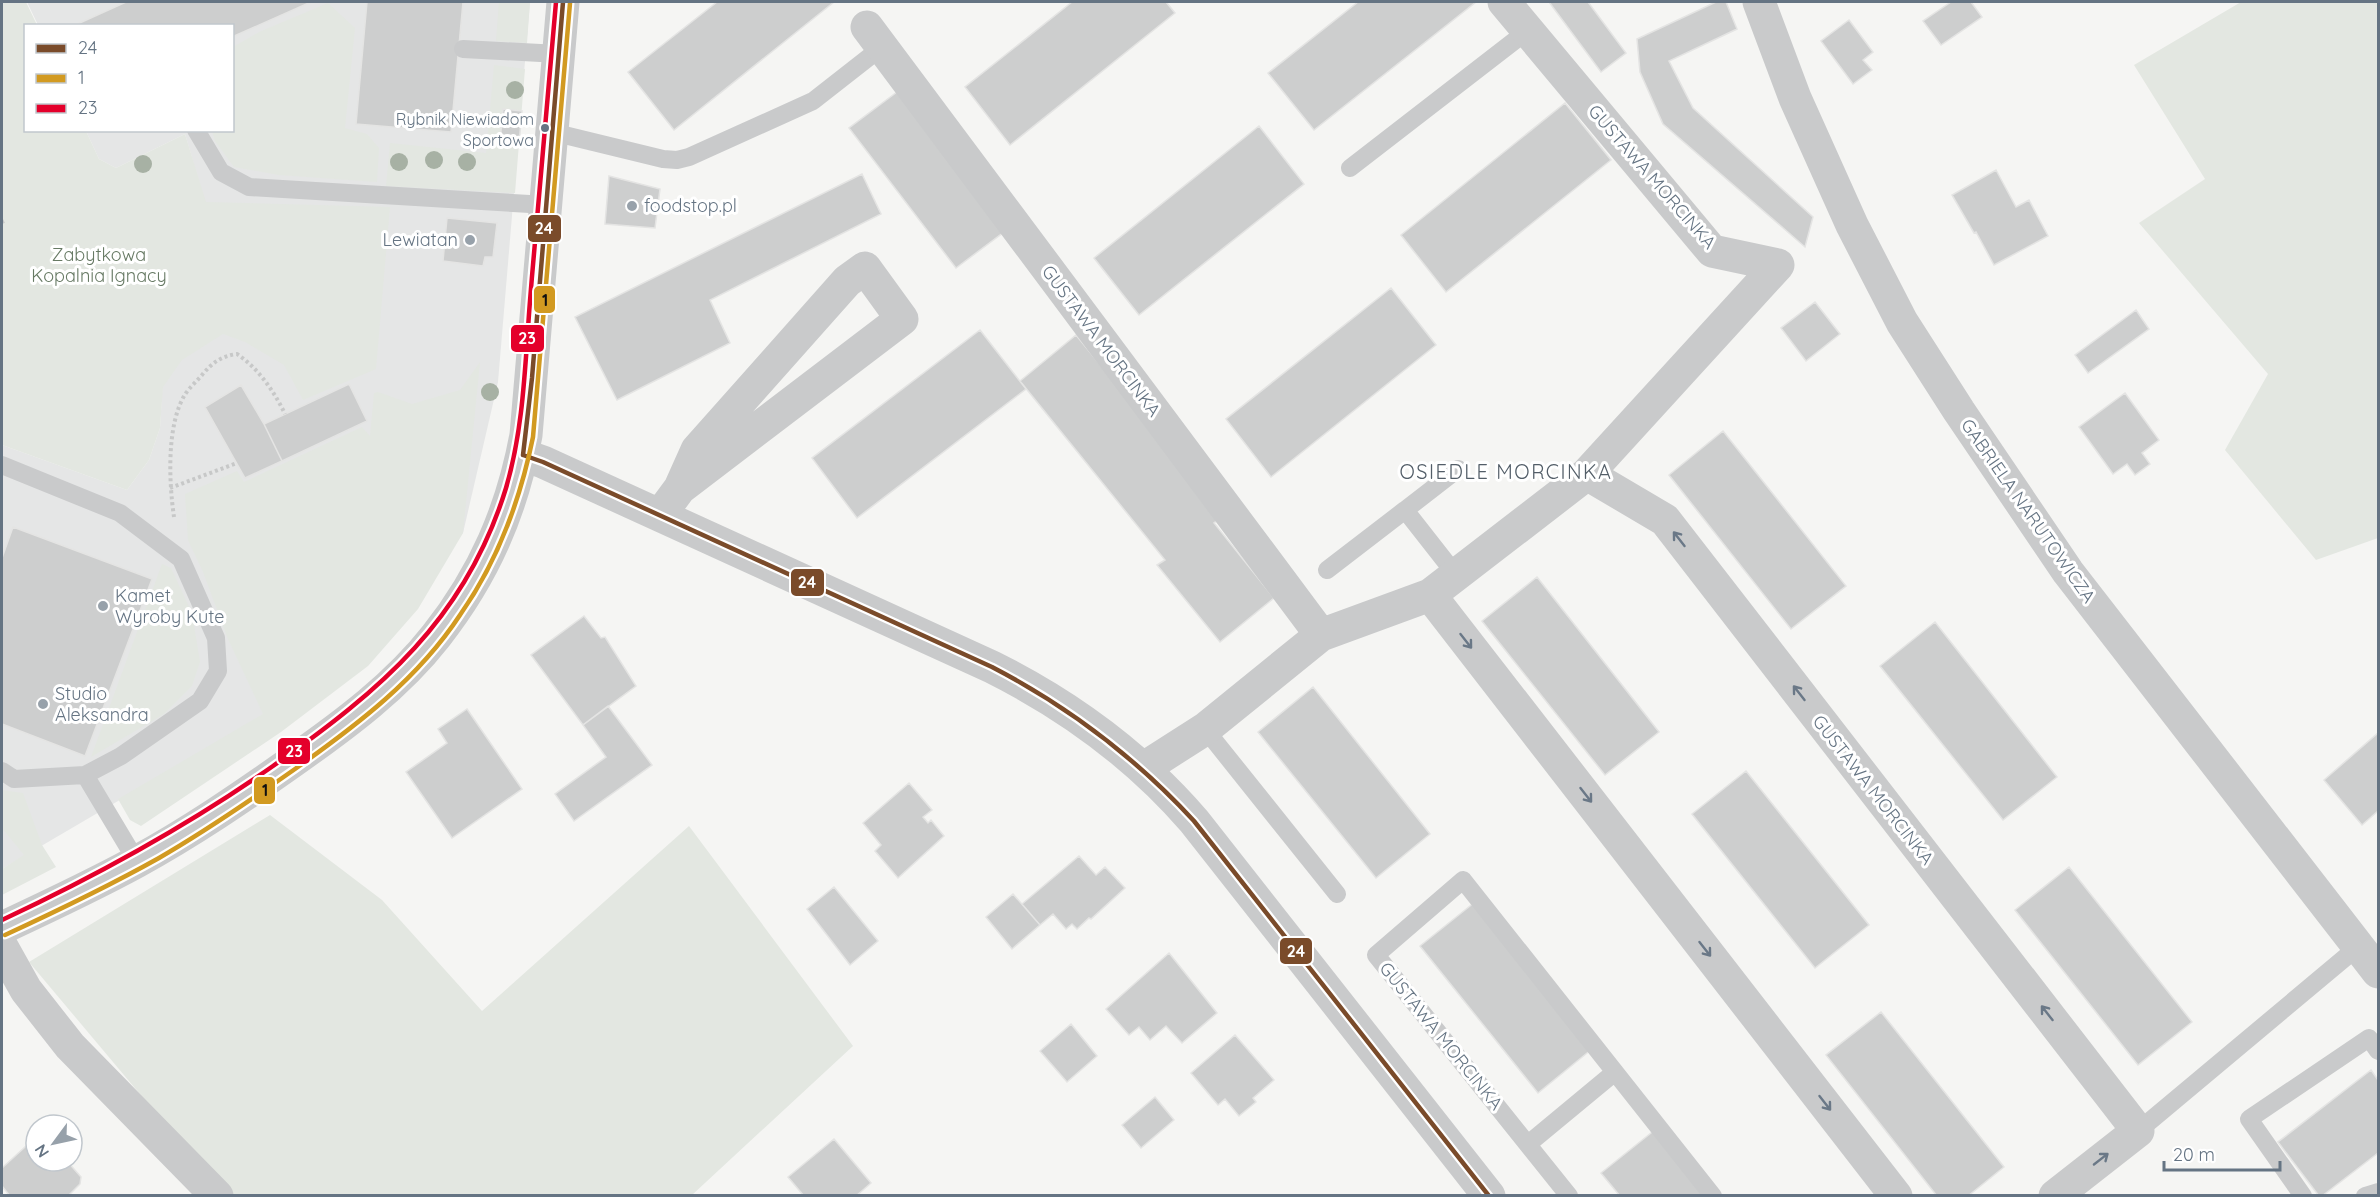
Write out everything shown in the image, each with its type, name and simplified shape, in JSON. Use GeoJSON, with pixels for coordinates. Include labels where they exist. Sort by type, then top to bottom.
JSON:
{"type":"FeatureCollection","features":[{"type":"Feature","properties":{"kind":"street"},"geometry":{"type":"LineString","coordinates":[[2,928],[137,861],[209,819],[312,748],[369,704],[413,663],[436,637],[483,563],[508,510],[523,455],[532,378],[563,2]]}},
{"type":"Feature","properties":{"kind":"street","name":"GUSTAWA MORCINKA"},"geometry":{"type":"LineString","coordinates":[[1144,768],[1205,729],[1321,635],[1430,595],[1587,474],[1778,266],[1712,251],[1504,2]]}},
{"type":"Feature","properties":{"kind":"street","name":"GABRIELA NARUTOWICZA"},"geometry":{"type":"LineString","coordinates":[[1759,2],[1795,98],[1852,225],[1902,322],[2068,572],[2379,972]]}},
{"type":"Feature","properties":{"kind":"street","name":"GUSTAWA MORCINKA"},"geometry":{"type":"LineString","coordinates":[[874,37],[1321,635]]}},
{"type":"Feature","properties":{"kind":"street"},"geometry":{"type":"LineString","coordinates":[[660,515],[680,488],[697,450],[847,281],[865,268],[902,319],[680,488]]}},
{"type":"Feature","properties":{"kind":"street"},"geometry":{"type":"LineString","coordinates":[[523,455],[660,515],[1030,686],[1061,704],[1103,734],[1144,768],[1194,821],[1490,1196]]}},
{"type":"Feature","properties":{"kind":"street","name":"GUSTAWA MORCINKA"},"geometry":{"type":"LineString","coordinates":[[1587,474],[1665,520],[2138,1131]]}},
{"type":"Feature","properties":{"kind":"street"},"geometry":{"type":"LineString","coordinates":[[1430,595],[1896,1196]]}},
{"type":"Feature","properties":{"kind":"street"},"geometry":{"type":"LineString","coordinates":[[2,947],[26,990],[70,1046],[217,1196]]}},
{"type":"Feature","properties":{"kind":"street"},"geometry":{"type":"LineString","coordinates":[[2055,1196],[2138,1131]]}},
{"type":"Feature","properties":{"kind":"lane"},"geometry":{"type":"LineString","coordinates":[[1350,168],[1527,31]]}},
{"type":"Feature","properties":{"kind":"lane","name":"GUSTAWA MORCINKA"},"geometry":{"type":"LineString","coordinates":[[552,132],[663,159],[683,159],[813,100],[874,37]]}},
{"type":"Feature","properties":{"kind":"lane"},"geometry":{"type":"LineString","coordinates":[[463,50],[559,54]]}},
{"type":"Feature","properties":{"kind":"lane"},"geometry":{"type":"LineString","coordinates":[[197,132],[221,172],[249,187],[547,205]]}},
{"type":"Feature","properties":{"kind":"lane"},"geometry":{"type":"LineString","coordinates":[[2,465],[120,513],[181,559],[216,638],[218,671],[200,701],[121,756],[85,775],[14,779],[2,771]]}},
{"type":"Feature","properties":{"kind":"lane"},"geometry":{"type":"LineString","coordinates":[[1327,570],[1458,469]]}},
{"type":"Feature","properties":{"kind":"lane"},"geometry":{"type":"LineString","coordinates":[[1405,510],[1456,575]]}},
{"type":"Feature","properties":{"kind":"lane"},"geometry":{"type":"LineString","coordinates":[[1205,729],[1337,894]]}},
{"type":"Feature","properties":{"kind":"lane"},"geometry":{"type":"LineString","coordinates":[[85,775],[137,861]]}},
{"type":"Feature","properties":{"kind":"lane","name":"GUSTAWA MORCINKA"},"geometry":{"type":"LineString","coordinates":[[1569,1196],[1376,955],[1463,880],[1713,1196]]}},
{"type":"Feature","properties":{"kind":"lane"},"geometry":{"type":"LineString","coordinates":[[2138,1131],[2359,946]]}},
{"type":"Feature","properties":{"kind":"lane"},"geometry":{"type":"LineString","coordinates":[[2303,1196],[2249,1119],[2369,1038],[2379,1051]]}},
{"type":"Feature","properties":{"kind":"lane"},"geometry":{"type":"LineString","coordinates":[[1528,1144],[1615,1072]]}},
{"type":"Feature","properties":{"kind":"lane"},"geometry":{"type":"LineString","coordinates":[[2365,1196],[2379,1192]]}},
{"type":"Feature","properties":{"kind":"path"},"geometry":{"type":"LineString","coordinates":[[181,559],[170,489],[174,424],[185,394],[212,363],[224,356],[237,354],[248,361],[268,384],[285,414]]}},
{"type":"Feature","properties":{"kind":"path"},"geometry":{"type":"LineString","coordinates":[[170,489],[237,463]]}},
{"type":"Feature","properties":{"kind":"shaded area"},"geometry":{"type":"Polygon","coordinates":[[[27,2],[530,2],[498,382],[463,533],[345,668],[2,869],[2,445],[127,490],[149,460],[160,428],[162,395],[130,379],[205,202],[185,134],[116,168],[99,159],[86,132],[234,132],[234,24],[38,24],[27,2]]]}},
{"type":"Feature","properties":{"kind":"green space","name":"Zabytkowa Kopalnia Ignacy"},"geometry":{"type":"Polygon","coordinates":[[[2,2],[26,2],[37,24],[24,24],[24,132],[86,132],[99,159],[116,168],[185,134],[206,202],[390,207],[376,369],[303,400],[284,365],[245,342],[223,334],[182,360],[163,387],[160,428],[149,460],[127,490],[2,445],[2,2]]]}},
{"type":"Feature","properties":{"kind":"green space"},"geometry":{"type":"Polygon","coordinates":[[[499,2],[530,2],[527,43],[496,41],[499,2]]]}},
{"type":"Feature","properties":{"kind":"green space"},"geometry":{"type":"Polygon","coordinates":[[[2241,2],[2378,2],[2378,538],[2316,560],[2225,450],[2268,374],[2139,223],[2205,179],[2134,65],[2241,2]]]}},
{"type":"Feature","properties":{"kind":"green space"},"geometry":{"type":"Polygon","coordinates":[[[328,3],[355,28],[345,128],[367,134],[379,148],[377,182],[279,175],[234,167],[215,141],[212,132],[234,132],[234,46],[259,32],[328,3]]]}},
{"type":"Feature","properties":{"kind":"green space"},"geometry":{"type":"Polygon","coordinates":[[[494,65],[525,69],[515,193],[386,186],[390,143],[486,153],[494,65]]]}},
{"type":"Feature","properties":{"kind":"green space"},"geometry":{"type":"Polygon","coordinates":[[[480,362],[463,533],[418,609],[368,666],[281,732],[141,826],[130,820],[118,799],[263,714],[228,639],[203,572],[188,540],[185,494],[237,471],[244,482],[362,427],[370,436],[374,393],[378,392],[412,404],[460,390],[480,362]]]}},
{"type":"Feature","properties":{"kind":"green space"},"geometry":{"type":"Polygon","coordinates":[[[162,564],[171,568],[192,613],[200,662],[192,686],[164,714],[91,757],[162,564]]]}},
{"type":"Feature","properties":{"kind":"green space"},"geometry":{"type":"Polygon","coordinates":[[[2,790],[23,793],[42,845],[56,867],[2,895],[2,869],[24,855],[2,828],[2,790]]]}},
{"type":"Feature","properties":{"kind":"green space"},"geometry":{"type":"Polygon","coordinates":[[[270,815],[382,900],[482,1011],[689,826],[853,1046],[692,1195],[231,1195],[197,1162],[29,962],[270,815]]]}},
{"type":"Feature","properties":{"kind":"building"},"geometry":{"type":"Polygon","coordinates":[[[126,2],[311,2],[234,36],[234,24],[77,24],[126,2]]]}},
{"type":"Feature","properties":{"kind":"building"},"geometry":{"type":"Polygon","coordinates":[[[367,2],[463,2],[451,132],[356,124],[367,2]]]}},
{"type":"Feature","properties":{"kind":"building"},"geometry":{"type":"Polygon","coordinates":[[[717,2],[834,2],[674,130],[628,72],[717,2]]]}},
{"type":"Feature","properties":{"kind":"building"},"geometry":{"type":"Polygon","coordinates":[[[1072,2],[1166,2],[1175,13],[1010,145],[965,87],[1072,2]]]}},
{"type":"Feature","properties":{"kind":"building"},"geometry":{"type":"Polygon","coordinates":[[[1358,2],[1476,2],[1314,130],[1268,73],[1358,2]]]}},
{"type":"Feature","properties":{"kind":"building"},"geometry":{"type":"Polygon","coordinates":[[[1549,2],[1588,2],[1626,53],[1601,72],[1549,2]]]}},
{"type":"Feature","properties":{"kind":"building"},"geometry":{"type":"Polygon","coordinates":[[[1716,2],[1726,2],[1737,29],[1669,61],[1693,108],[1813,217],[1805,247],[1663,124],[1640,72],[1637,39],[1716,2]]]}},
{"type":"Feature","properties":{"kind":"building"},"geometry":{"type":"Polygon","coordinates":[[[1951,2],[1971,2],[1982,17],[1941,45],[1923,21],[1951,2]]]}},
{"type":"Feature","properties":{"kind":"building"},"geometry":{"type":"Polygon","coordinates":[[[1849,20],[1873,52],[1863,60],[1872,70],[1853,84],[1821,41],[1849,20]]]}},
{"type":"Feature","properties":{"kind":"building"},"geometry":{"type":"Polygon","coordinates":[[[897,92],[1004,232],[956,268],[849,128],[897,92]]]}},
{"type":"Feature","properties":{"kind":"building"},"geometry":{"type":"Polygon","coordinates":[[[1565,103],[1611,160],[1446,292],[1401,235],[1565,103]]]}},
{"type":"Feature","properties":{"kind":"building"},"geometry":{"type":"Polygon","coordinates":[[[503,109],[522,111],[519,143],[500,141],[503,109]]]}},
{"type":"Feature","properties":{"kind":"building"},"geometry":{"type":"Polygon","coordinates":[[[1259,126],[1304,184],[1139,315],[1094,258],[1259,126]]]}},
{"type":"Feature","properties":{"kind":"building"},"geometry":{"type":"Polygon","coordinates":[[[1996,170],[2016,207],[2029,200],[2048,236],[1994,265],[1952,195],[1996,170]]]}},
{"type":"Feature","properties":{"kind":"building"},"geometry":{"type":"Polygon","coordinates":[[[862,174],[881,214],[710,300],[730,343],[617,400],[575,317],[862,174]]]}},
{"type":"Feature","properties":{"kind":"building","name":"foodstop.pl"},"geometry":{"type":"Polygon","coordinates":[[[609,176],[660,189],[655,228],[605,224],[609,176]]]}},
{"type":"Feature","properties":{"kind":"building","name":"Lewiatan"},"geometry":{"type":"Polygon","coordinates":[[[447,218],[497,223],[493,257],[485,257],[483,266],[443,261],[447,218]]]}},
{"type":"Feature","properties":{"kind":"building"},"geometry":{"type":"Polygon","coordinates":[[[1391,288],[1436,345],[1271,477],[1226,419],[1391,288]]]}},
{"type":"Feature","properties":{"kind":"building"},"geometry":{"type":"Polygon","coordinates":[[[1815,302],[1840,334],[1806,361],[1781,328],[1815,302]]]}},
{"type":"Feature","properties":{"kind":"building"},"geometry":{"type":"Polygon","coordinates":[[[2136,310],[2149,329],[2088,373],[2075,355],[2136,310]]]}},
{"type":"Feature","properties":{"kind":"building"},"geometry":{"type":"Polygon","coordinates":[[[980,330],[1026,389],[857,518],[812,458],[980,330]]]}},
{"type":"Feature","properties":{"kind":"building"},"geometry":{"type":"Polygon","coordinates":[[[1076,335],[1223,516],[1214,523],[1274,598],[1220,642],[1157,565],[1165,560],[1020,381],[1076,335]]]}},
{"type":"Feature","properties":{"kind":"building"},"geometry":{"type":"Polygon","coordinates":[[[349,384],[367,421],[282,461],[264,424],[349,384]]]}},
{"type":"Feature","properties":{"kind":"building"},"geometry":{"type":"Polygon","coordinates":[[[241,385],[282,461],[245,478],[205,407],[241,385]]]}},
{"type":"Feature","properties":{"kind":"building"},"geometry":{"type":"Polygon","coordinates":[[[2125,393],[2159,440],[2142,453],[2150,464],[2135,475],[2127,464],[2113,474],[2079,427],[2125,393]]]}},
{"type":"Feature","properties":{"kind":"building"},"geometry":{"type":"Polygon","coordinates":[[[1723,431],[1846,586],[1791,629],[1669,475],[1723,431]]]}},
{"type":"Feature","properties":{"kind":"building"},"geometry":{"type":"Polygon","coordinates":[[[13,527],[152,579],[85,756],[2,724],[2,558],[13,527]]]}},
{"type":"Feature","properties":{"kind":"building"},"geometry":{"type":"Polygon","coordinates":[[[1537,577],[1659,732],[1605,775],[1482,621],[1537,577]]]}},
{"type":"Feature","properties":{"kind":"building"},"geometry":{"type":"Polygon","coordinates":[[[584,616],[601,638],[605,637],[636,686],[583,725],[531,655],[584,616]]]}},
{"type":"Feature","properties":{"kind":"building"},"geometry":{"type":"Polygon","coordinates":[[[1935,622],[2057,777],[2003,820],[1880,666],[1935,622]]]}},
{"type":"Feature","properties":{"kind":"building"},"geometry":{"type":"Polygon","coordinates":[[[1313,687],[1430,834],[1376,878],[1258,732],[1313,687]]]}},
{"type":"Feature","properties":{"kind":"building"},"geometry":{"type":"Polygon","coordinates":[[[608,706],[652,765],[574,821],[555,794],[606,757],[583,725],[608,706]]]}},
{"type":"Feature","properties":{"kind":"building"},"geometry":{"type":"Polygon","coordinates":[[[467,709],[522,789],[452,838],[406,772],[447,743],[438,729],[467,709]]]}},
{"type":"Feature","properties":{"kind":"building"},"geometry":{"type":"Polygon","coordinates":[[[2378,733],[2378,811],[2362,825],[2324,780],[2378,733]]]}},
{"type":"Feature","properties":{"kind":"building"},"geometry":{"type":"Polygon","coordinates":[[[1746,771],[1869,925],[1815,968],[1692,814],[1746,771]]]}},
{"type":"Feature","properties":{"kind":"building"},"geometry":{"type":"Polygon","coordinates":[[[909,783],[932,810],[923,817],[928,823],[931,820],[944,836],[898,878],[875,851],[881,845],[863,823],[909,783]]]}},
{"type":"Feature","properties":{"kind":"building"},"geometry":{"type":"Polygon","coordinates":[[[1079,856],[1096,875],[1105,867],[1125,888],[1077,929],[1072,924],[1066,929],[1053,914],[1040,925],[1022,904],[1079,856]]]}},
{"type":"Feature","properties":{"kind":"building"},"geometry":{"type":"Polygon","coordinates":[[[2069,867],[2192,1022],[2138,1065],[2015,910],[2069,867]]]}},
{"type":"Feature","properties":{"kind":"building"},"geometry":{"type":"Polygon","coordinates":[[[834,887],[878,941],[850,965],[807,909],[834,887]]]}},
{"type":"Feature","properties":{"kind":"building"},"geometry":{"type":"Polygon","coordinates":[[[1013,894],[1040,925],[1012,949],[986,917],[1013,894]]]}},
{"type":"Feature","properties":{"kind":"building"},"geometry":{"type":"Polygon","coordinates":[[[1475,902],[1592,1049],[1538,1093],[1420,946],[1475,902]]]}},
{"type":"Feature","properties":{"kind":"building"},"geometry":{"type":"Polygon","coordinates":[[[1169,953],[1217,1013],[1182,1043],[1166,1026],[1150,1040],[1139,1027],[1129,1035],[1106,1009],[1169,953]]]}},
{"type":"Feature","properties":{"kind":"building"},"geometry":{"type":"Polygon","coordinates":[[[1881,1012],[2004,1167],[1968,1196],[1937,1196],[1826,1055],[1881,1012]]]}},
{"type":"Feature","properties":{"kind":"building"},"geometry":{"type":"Polygon","coordinates":[[[1071,1024],[1097,1056],[1067,1082],[1040,1051],[1071,1024]]]}},
{"type":"Feature","properties":{"kind":"building"},"geometry":{"type":"Polygon","coordinates":[[[1235,1035],[1274,1080],[1253,1098],[1256,1102],[1239,1116],[1225,1099],[1218,1105],[1191,1073],[1235,1035]]]}},
{"type":"Feature","properties":{"kind":"building"},"geometry":{"type":"Polygon","coordinates":[[[2371,1070],[2378,1080],[2378,1153],[2319,1196],[2278,1142],[2371,1070]]]}},
{"type":"Feature","properties":{"kind":"building"},"geometry":{"type":"Polygon","coordinates":[[[1155,1097],[1174,1120],[1141,1148],[1122,1125],[1155,1097]]]}},
{"type":"Feature","properties":{"kind":"building"},"geometry":{"type":"Polygon","coordinates":[[[1656,1129],[1709,1196],[1620,1196],[1601,1173],[1656,1129]]]}},
{"type":"Feature","properties":{"kind":"building"},"geometry":{"type":"Polygon","coordinates":[[[834,1139],[871,1183],[856,1196],[804,1196],[788,1177],[834,1139]]]}},
{"type":"Feature","properties":{"kind":"building"},"geometry":{"type":"Polygon","coordinates":[[[24,1148],[24,1173],[78,1173],[81,1177],[80,1184],[68,1196],[10,1196],[2,1186],[2,1168],[24,1148]]]}},
{"type":"Feature","properties":{"kind":"transit line","name":"23"},"geometry":{"type":"LineString","coordinates":[[2,920],[73,886],[174,830],[312,738],[383,680],[415,648],[443,614],[468,576],[489,534],[506,488],[517,442],[523,395],[556,2]]}},
{"type":"Feature","properties":{"kind":"transit line","name":"24"},"geometry":{"type":"LineString","coordinates":[[523,455],[532,378],[563,2]]}},
{"type":"Feature","properties":{"kind":"transit line","name":"1"},"geometry":{"type":"LineString","coordinates":[[5,935],[159,858],[228,815],[318,752],[363,718],[406,680],[443,638],[474,594],[506,530],[528,461],[533,437],[570,3]]}},
{"type":"Feature","properties":{"kind":"transit line","name":"24"},"geometry":{"type":"LineString","coordinates":[[523,455],[543,462],[992,667],[1048,699],[1100,735],[1148,776],[1194,821],[1489,1196]]}},
{"type":"Feature","properties":{"kind":"place","name":"Rybnik Niewiadom Sportowa"},"geometry":{"type":"Point","coordinates":[545,128]}},
{"type":"Feature","properties":{"kind":"place","name":"foodstop.pl"},"geometry":{"type":"Point","coordinates":[632,206]}},
{"type":"Feature","properties":{"kind":"place","name":"Lewiatan"},"geometry":{"type":"Point","coordinates":[470,240]}},
{"type":"Feature","properties":{"kind":"place","name":"Kamet Wyroby Kute"},"geometry":{"type":"Point","coordinates":[103,606]}},
{"type":"Feature","properties":{"kind":"place","name":"Studio Aleksandra"},"geometry":{"type":"Point","coordinates":[43,704]}},
{"type":"Feature","properties":{"kind":"district","name":"OSIEDLE MORCINKA"},"geometry":{"type":"Point","coordinates":[1506,472]}}]}
